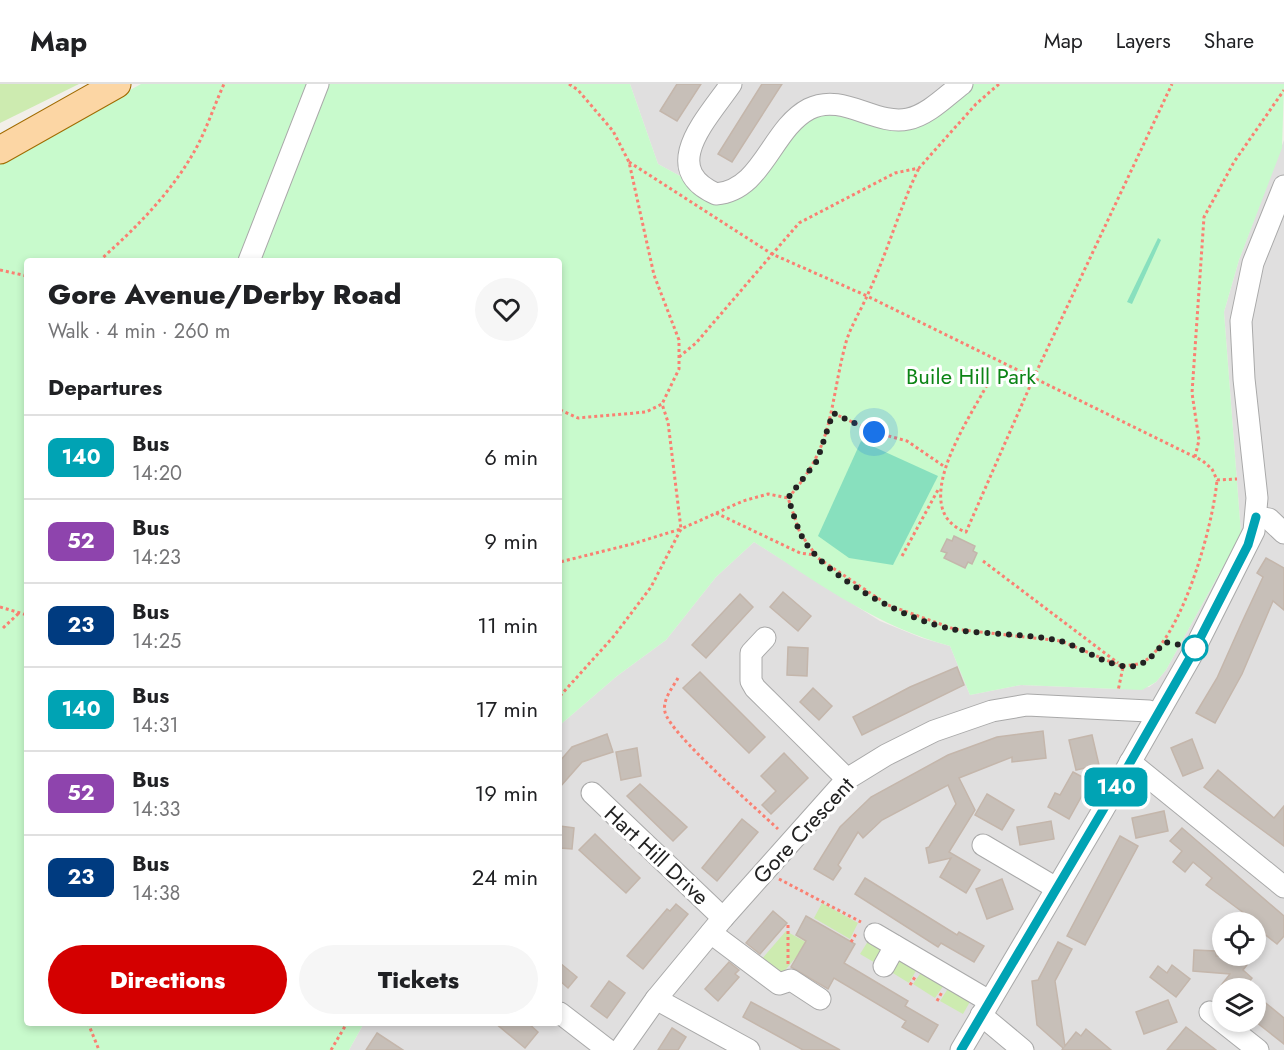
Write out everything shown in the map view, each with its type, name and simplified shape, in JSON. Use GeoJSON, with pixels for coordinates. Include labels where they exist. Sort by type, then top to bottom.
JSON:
{"type":"FeatureCollection","features":[{"type":"Feature","properties":{"kind":"main road"},"geometry":{"type":"LineString","coordinates":[[0,150],[117,84]]}},
{"type":"Feature","properties":{"kind":"street"},"geometry":{"type":"LineString","coordinates":[[250,258],[318,84]]}},
{"type":"Feature","properties":{"kind":"street"},"geometry":{"type":"LineString","coordinates":[[730,84],[688,151],[690,175],[696,183],[716,194],[739,186],[757,169],[793,121],[812,108],[840,105],[906,120],[921,115],[962,84]]}},
{"type":"Feature","properties":{"kind":"street"},"geometry":{"type":"LineString","coordinates":[[961,1050],[1130,762],[1248,545],[1256,517],[1244,379],[1242,321],[1253,263],[1284,186]]}},
{"type":"Feature","properties":{"kind":"street"},"geometry":{"type":"LineString","coordinates":[[1256,517],[1269,519],[1284,533]]}},
{"type":"Feature","properties":{"kind":"street"},"geometry":{"type":"LineString","coordinates":[[765,638],[751,652],[751,681],[755,688],[847,779]]}},
{"type":"Feature","properties":{"kind":"street","name":"Gore Crescent"},"geometry":{"type":"LineString","coordinates":[[620,1050],[656,999],[717,925],[790,840],[847,779],[886,755],[934,731],[993,711],[1027,705],[1081,706],[1149,711],[1157,714]]}},
{"type":"Feature","properties":{"kind":"street"},"geometry":{"type":"LineString","coordinates":[[1130,762],[1284,887]]}},
{"type":"Feature","properties":{"kind":"street","name":"Hart Hill Drive"},"geometry":{"type":"LineString","coordinates":[[592,793],[717,925],[779,984],[791,980]]}},
{"type":"Feature","properties":{"kind":"street"},"geometry":{"type":"LineString","coordinates":[[983,845],[1056,888]]}},
{"type":"Feature","properties":{"kind":"street"},"geometry":{"type":"LineString","coordinates":[[875,934],[985,1008],[1023,1050]]}},
{"type":"Feature","properties":{"kind":"street"},"geometry":{"type":"LineString","coordinates":[[884,966],[895,946]]}},
{"type":"Feature","properties":{"kind":"street"},"geometry":{"type":"LineString","coordinates":[[791,980],[820,999]]}},
{"type":"Feature","properties":{"kind":"street"},"geometry":{"type":"LineString","coordinates":[[656,999],[749,1050]]}},
{"type":"Feature","properties":{"kind":"street"},"geometry":{"type":"LineString","coordinates":[[1210,1012],[1258,1050]]}},
{"type":"Feature","properties":{"kind":"street"},"geometry":{"type":"LineString","coordinates":[[562,1015],[608,1050]]}},
{"type":"Feature","properties":{"kind":"path"},"geometry":{"type":"LineString","coordinates":[[102,258],[135,229],[172,184],[194,152],[224,84]]}},
{"type":"Feature","properties":{"kind":"path"},"geometry":{"type":"LineString","coordinates":[[562,411],[578,418],[646,412],[662,404],[679,369],[679,340],[654,275],[629,162],[613,131],[578,90],[569,84]]}},
{"type":"Feature","properties":{"kind":"path"},"geometry":{"type":"LineString","coordinates":[[788,498],[817,461],[833,413],[845,344],[886,256],[910,188],[920,168],[976,104],[999,84]]}},
{"type":"Feature","properties":{"kind":"path"},"geometry":{"type":"LineString","coordinates":[[940,486],[943,512],[954,528],[966,532],[1034,377],[1172,84]]}},
{"type":"Feature","properties":{"kind":"path"},"geometry":{"type":"LineString","coordinates":[[1195,457],[1199,440],[1192,393],[1204,217],[1234,162],[1284,90]]}},
{"type":"Feature","properties":{"kind":"path"},"geometry":{"type":"LineString","coordinates":[[629,162],[772,254],[867,296],[1195,457],[1212,469],[1217,480],[1215,500],[1198,563],[1187,595],[1165,642],[1144,663],[1123,667],[1061,641],[954,629],[917,618],[888,605],[854,585],[815,555],[800,533],[788,498]]}},
{"type":"Feature","properties":{"kind":"path"},"geometry":{"type":"LineString","coordinates":[[679,357],[696,343],[799,223],[895,173],[920,168]]}},
{"type":"Feature","properties":{"kind":"path"},"geometry":{"type":"LineString","coordinates":[[0,270],[24,275]]}},
{"type":"Feature","properties":{"kind":"path"},"geometry":{"type":"LineString","coordinates":[[902,556],[940,486],[945,467],[987,385]]}},
{"type":"Feature","properties":{"kind":"path"},"geometry":{"type":"LineString","coordinates":[[562,694],[614,636],[651,587],[681,529],[668,422],[662,404]]}},
{"type":"Feature","properties":{"kind":"path"},"geometry":{"type":"LineString","coordinates":[[833,413],[874,432],[908,441],[945,467]]}},
{"type":"Feature","properties":{"kind":"path"},"geometry":{"type":"LineString","coordinates":[[1217,480],[1237,479]]}},
{"type":"Feature","properties":{"kind":"path"},"geometry":{"type":"LineString","coordinates":[[562,562],[681,529],[743,501],[768,494],[788,498]]}},
{"type":"Feature","properties":{"kind":"path"},"geometry":{"type":"LineString","coordinates":[[716,513],[800,553],[815,555]]}},
{"type":"Feature","properties":{"kind":"path"},"geometry":{"type":"LineString","coordinates":[[983,561],[1123,667]]}},
{"type":"Feature","properties":{"kind":"path"},"geometry":{"type":"LineString","coordinates":[[0,607],[24,614]]}},
{"type":"Feature","properties":{"kind":"path"},"geometry":{"type":"LineString","coordinates":[[3,628],[19,613]]}},
{"type":"Feature","properties":{"kind":"path"},"geometry":{"type":"LineString","coordinates":[[1118,689],[1123,667]]}},
{"type":"Feature","properties":{"kind":"path"},"geometry":{"type":"LineString","coordinates":[[678,678],[664,702],[665,712],[677,733],[790,840]]}},
{"type":"Feature","properties":{"kind":"path"},"geometry":{"type":"LineString","coordinates":[[765,871],[876,930],[875,934]]}},
{"type":"Feature","properties":{"kind":"path"},"geometry":{"type":"LineString","coordinates":[[788,922],[789,941],[786,954],[791,980]]}},
{"type":"Feature","properties":{"kind":"path"},"geometry":{"type":"LineString","coordinates":[[89,1026],[99,1050]]}},
{"type":"Feature","properties":{"kind":"path"},"geometry":{"type":"LineString","coordinates":[[331,1050],[345,1026]]}},
{"type":"Feature","properties":{"kind":"shaded area"},"geometry":{"type":"Polygon","coordinates":[[[630,84],[972,84],[724,200],[658,164],[630,84]]]}},
{"type":"Feature","properties":{"kind":"shaded area"},"geometry":{"type":"Polygon","coordinates":[[[1284,140],[1284,1050],[349,1050],[362,1026],[562,1026],[562,723],[617,676],[666,640],[716,577],[754,542],[880,621],[922,638],[950,646],[970,695],[1021,685],[1118,689],[1149,687],[1166,670],[1241,534],[1224,312],[1239,260],[1284,140]]]}},
{"type":"Feature","properties":{"kind":"green space"},"geometry":{"type":"Polygon","coordinates":[[[0,84],[79,84],[0,123],[0,84]]]}},
{"type":"Feature","properties":{"kind":"green space","name":"Buile Hill Park"},"geometry":{"type":"Polygon","coordinates":[[[141,84],[630,84],[658,164],[724,200],[793,111],[917,126],[972,84],[1284,84],[1282,148],[1239,260],[1224,312],[1241,534],[1166,670],[1156,682],[1142,690],[1021,685],[970,695],[950,646],[897,627],[848,602],[754,542],[716,577],[666,640],[617,676],[562,723],[562,258],[24,258],[24,1026],[362,1026],[349,1050],[0,1050],[0,162],[141,84]]]}},
{"type":"Feature","properties":{"kind":"green space"},"geometry":{"type":"Polygon","coordinates":[[[1158,238],[1161,240],[1132,304],[1127,302],[1158,238]]]}},
{"type":"Feature","properties":{"kind":"green space"},"geometry":{"type":"Polygon","coordinates":[[[861,441],[938,476],[893,565],[849,558],[818,536],[861,441]]]}},
{"type":"Feature","properties":{"kind":"green space"},"geometry":{"type":"Polygon","coordinates":[[[822,903],[858,923],[850,939],[814,918],[822,903]]]}},
{"type":"Feature","properties":{"kind":"green space"},"geometry":{"type":"Polygon","coordinates":[[[786,931],[843,963],[834,978],[797,956],[776,981],[755,967],[786,931]]]}},
{"type":"Feature","properties":{"kind":"green space"},"geometry":{"type":"Polygon","coordinates":[[[870,938],[883,950],[877,964],[860,954],[870,938]]]}},
{"type":"Feature","properties":{"kind":"green space"},"geometry":{"type":"Polygon","coordinates":[[[898,959],[917,969],[909,983],[888,970],[898,959]]]}},
{"type":"Feature","properties":{"kind":"green space"},"geometry":{"type":"Polygon","coordinates":[[[922,971],[944,985],[935,998],[913,984],[922,971]]]}},
{"type":"Feature","properties":{"kind":"green space"},"geometry":{"type":"Polygon","coordinates":[[[949,987],[971,1000],[963,1014],[940,1001],[949,987]]]}},
{"type":"Feature","properties":{"kind":"building"},"geometry":{"type":"Polygon","coordinates":[[[677,84],[701,84],[677,121],[660,111],[677,84]]]}},
{"type":"Feature","properties":{"kind":"building"},"geometry":{"type":"Polygon","coordinates":[[[762,84],[782,84],[732,162],[718,154],[762,84]]]}},
{"type":"Feature","properties":{"kind":"building"},"geometry":{"type":"Polygon","coordinates":[[[954,536],[975,546],[973,551],[977,553],[972,564],[968,562],[965,568],[944,558],[947,553],[941,551],[947,539],[952,541],[954,536]]]}},
{"type":"Feature","properties":{"kind":"building"},"geometry":{"type":"Polygon","coordinates":[[[1266,558],[1284,568],[1284,610],[1273,601],[1242,674],[1215,723],[1196,713],[1217,678],[1263,577],[1257,573],[1266,558]]]}},
{"type":"Feature","properties":{"kind":"building"},"geometry":{"type":"Polygon","coordinates":[[[783,592],[811,616],[798,631],[770,607],[783,592]]]}},
{"type":"Feature","properties":{"kind":"building"},"geometry":{"type":"Polygon","coordinates":[[[740,594],[753,607],[706,658],[692,645],[740,594]]]}},
{"type":"Feature","properties":{"kind":"building"},"geometry":{"type":"Polygon","coordinates":[[[788,647],[808,648],[807,676],[787,675],[788,647]]]}},
{"type":"Feature","properties":{"kind":"building"},"geometry":{"type":"Polygon","coordinates":[[[957,667],[964,685],[862,735],[853,717],[910,687],[957,667]]]}},
{"type":"Feature","properties":{"kind":"building"},"geometry":{"type":"Polygon","coordinates":[[[700,672],[765,737],[749,753],[683,688],[700,672]]]}},
{"type":"Feature","properties":{"kind":"building"},"geometry":{"type":"Polygon","coordinates":[[[813,688],[832,706],[819,720],[800,702],[813,688]]]}},
{"type":"Feature","properties":{"kind":"building"},"geometry":{"type":"Polygon","coordinates":[[[1043,731],[1046,758],[1012,762],[1012,757],[959,778],[975,810],[949,852],[980,870],[966,893],[940,877],[951,858],[929,863],[926,848],[929,847],[956,804],[948,785],[882,820],[863,838],[858,832],[838,865],[841,868],[833,880],[814,869],[840,827],[871,797],[948,755],[997,737],[1043,731]]]}},
{"type":"Feature","properties":{"kind":"building"},"geometry":{"type":"Polygon","coordinates":[[[607,734],[613,752],[582,762],[562,785],[562,759],[572,747],[607,734]]]}},
{"type":"Feature","properties":{"kind":"building"},"geometry":{"type":"Polygon","coordinates":[[[1092,735],[1099,765],[1076,770],[1069,740],[1092,735]]]}},
{"type":"Feature","properties":{"kind":"building"},"geometry":{"type":"Polygon","coordinates":[[[1192,739],[1203,768],[1183,776],[1171,748],[1192,739]]]}},
{"type":"Feature","properties":{"kind":"building"},"geometry":{"type":"Polygon","coordinates":[[[637,748],[641,776],[621,780],[616,752],[637,748]]]}},
{"type":"Feature","properties":{"kind":"building"},"geometry":{"type":"Polygon","coordinates":[[[784,753],[808,778],[771,814],[762,805],[776,791],[761,776],[784,753]]]}},
{"type":"Feature","properties":{"kind":"building"},"geometry":{"type":"Polygon","coordinates":[[[1218,770],[1274,818],[1284,806],[1284,846],[1204,787],[1218,770]]]}},
{"type":"Feature","properties":{"kind":"building"},"geometry":{"type":"Polygon","coordinates":[[[1073,772],[1090,781],[1069,819],[1048,807],[1055,793],[1060,795],[1073,772]]]}},
{"type":"Feature","properties":{"kind":"building"},"geometry":{"type":"Polygon","coordinates":[[[640,784],[687,827],[673,841],[627,796],[640,784]]]}},
{"type":"Feature","properties":{"kind":"building"},"geometry":{"type":"Polygon","coordinates":[[[987,794],[1014,810],[1002,830],[975,815],[987,794]]]}},
{"type":"Feature","properties":{"kind":"building"},"geometry":{"type":"Polygon","coordinates":[[[1164,811],[1168,831],[1136,838],[1132,818],[1164,811]]]}},
{"type":"Feature","properties":{"kind":"building"},"geometry":{"type":"Polygon","coordinates":[[[742,819],[758,832],[717,881],[702,868],[742,819]]]}},
{"type":"Feature","properties":{"kind":"building"},"geometry":{"type":"Polygon","coordinates":[[[1051,821],[1054,839],[1020,845],[1017,827],[1051,821]]]}},
{"type":"Feature","properties":{"kind":"building"},"geometry":{"type":"Polygon","coordinates":[[[562,826],[574,828],[572,849],[562,848],[562,826]]]}},
{"type":"Feature","properties":{"kind":"building"},"geometry":{"type":"Polygon","coordinates":[[[1182,828],[1284,916],[1284,936],[1277,944],[1266,935],[1266,912],[1242,912],[1206,885],[1212,878],[1193,862],[1185,872],[1173,862],[1182,851],[1170,841],[1182,828]]]}},
{"type":"Feature","properties":{"kind":"building"},"geometry":{"type":"Polygon","coordinates":[[[595,834],[640,878],[626,893],[579,850],[595,834]]]}},
{"type":"Feature","properties":{"kind":"building"},"geometry":{"type":"Polygon","coordinates":[[[1120,836],[1138,846],[1085,945],[1067,936],[1120,836]]]}},
{"type":"Feature","properties":{"kind":"building"},"geometry":{"type":"Polygon","coordinates":[[[865,878],[957,935],[959,932],[984,946],[974,962],[941,943],[938,947],[855,894],[865,878]]]}},
{"type":"Feature","properties":{"kind":"building"},"geometry":{"type":"Polygon","coordinates":[[[1002,879],[1013,909],[987,919],[976,889],[1002,879]]]}},
{"type":"Feature","properties":{"kind":"building"},"geometry":{"type":"Polygon","coordinates":[[[676,904],[688,914],[643,969],[627,956],[667,909],[670,911],[676,904]]]}},
{"type":"Feature","properties":{"kind":"building"},"geometry":{"type":"Polygon","coordinates":[[[773,911],[787,923],[760,954],[746,943],[773,911]]]}},
{"type":"Feature","properties":{"kind":"building"},"geometry":{"type":"Polygon","coordinates":[[[806,916],[855,944],[844,963],[908,1001],[905,1006],[938,1025],[928,1042],[902,1027],[906,1021],[834,978],[828,989],[791,967],[806,941],[796,935],[806,916]]]}},
{"type":"Feature","properties":{"kind":"building"},"geometry":{"type":"Polygon","coordinates":[[[1058,942],[1072,949],[1055,981],[1065,1046],[1076,1032],[1081,1036],[1086,1029],[1111,1050],[1062,1050],[1063,1048],[1037,1025],[1032,981],[1038,980],[1058,942]]]}},
{"type":"Feature","properties":{"kind":"building"},"geometry":{"type":"Polygon","coordinates":[[[1194,950],[1212,951],[1212,966],[1246,966],[1243,970],[1252,978],[1227,978],[1230,974],[1193,971],[1194,950]]]}},
{"type":"Feature","properties":{"kind":"building"},"geometry":{"type":"Polygon","coordinates":[[[729,962],[739,970],[735,974],[739,977],[718,1001],[705,989],[729,962]]]}},
{"type":"Feature","properties":{"kind":"building"},"geometry":{"type":"Polygon","coordinates":[[[562,965],[577,977],[568,988],[562,983],[562,965]]]}},
{"type":"Feature","properties":{"kind":"building"},"geometry":{"type":"Polygon","coordinates":[[[1172,965],[1190,979],[1176,997],[1150,977],[1158,966],[1167,973],[1172,965]]]}},
{"type":"Feature","properties":{"kind":"building"},"geometry":{"type":"Polygon","coordinates":[[[609,981],[625,993],[607,1018],[591,1006],[609,981]]]}},
{"type":"Feature","properties":{"kind":"building"},"geometry":{"type":"Polygon","coordinates":[[[1168,1000],[1177,1022],[1144,1034],[1136,1012],[1168,1000]]]}},
{"type":"Feature","properties":{"kind":"building"},"geometry":{"type":"Polygon","coordinates":[[[751,1002],[840,1050],[803,1050],[743,1017],[751,1002]]]}},
{"type":"Feature","properties":{"kind":"building"},"geometry":{"type":"Polygon","coordinates":[[[1266,1003],[1284,1018],[1284,1044],[1266,1030],[1266,1003]]]}},
{"type":"Feature","properties":{"kind":"building"},"geometry":{"type":"Polygon","coordinates":[[[499,1026],[531,1026],[538,1032],[525,1048],[499,1026]]]}},
{"type":"Feature","properties":{"kind":"building"},"geometry":{"type":"Polygon","coordinates":[[[1186,1027],[1216,1050],[1167,1050],[1186,1027]]]}},
{"type":"Feature","properties":{"kind":"building"},"geometry":{"type":"Polygon","coordinates":[[[672,1028],[686,1037],[678,1050],[658,1050],[672,1028]]]}},
{"type":"Feature","properties":{"kind":"building"},"geometry":{"type":"Polygon","coordinates":[[[377,1033],[403,1050],[366,1050],[377,1033]]]}},
{"type":"Feature","properties":{"kind":"bus line","name":"140"},"geometry":{"type":"LineString","coordinates":[[961,1050],[1191,656],[1248,545],[1254,531],[1256,517]]}},
{"type":"Feature","properties":{"kind":"route"},"geometry":{"type":"LineString","coordinates":[[874,432],[833,413],[817,461],[803,482],[788,498],[800,533],[807,545],[828,567],[854,585],[888,605],[936,624],[954,629],[1061,641],[1123,667],[1144,663],[1165,642],[1195,648]]}}]}
